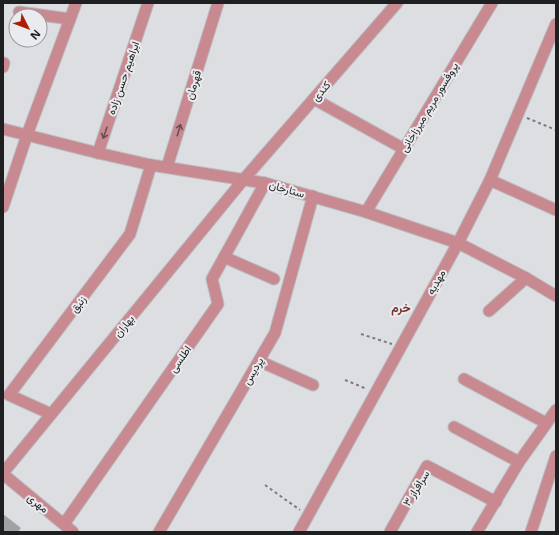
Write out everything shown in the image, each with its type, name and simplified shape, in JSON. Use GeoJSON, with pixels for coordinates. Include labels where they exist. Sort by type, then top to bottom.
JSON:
{"type":"FeatureCollection","features":[{"type":"Feature","properties":{"kind":"street"},"geometry":{"type":"LineString","coordinates":[[3,207],[27,135],[76,3]]}},
{"type":"Feature","properties":{"kind":"street","name":"ابراهیم حسن زاده"},"geometry":{"type":"LineString","coordinates":[[98,153],[148,3]]}},
{"type":"Feature","properties":{"kind":"street","name":"قهرمان"},"geometry":{"type":"LineString","coordinates":[[168,167],[218,3]]}},
{"type":"Feature","properties":{"kind":"street","name":"کندی"},"geometry":{"type":"LineString","coordinates":[[244,179],[397,3]]}},
{"type":"Feature","properties":{"kind":"street","name":"پروفسور مریم میرزاخانی"},"geometry":{"type":"LineString","coordinates":[[366,212],[492,3]]}},
{"type":"Feature","properties":{"kind":"street"},"geometry":{"type":"LineString","coordinates":[[48,16],[70,19]]}},
{"type":"Feature","properties":{"kind":"street","name":"مهدیه"},"geometry":{"type":"LineString","coordinates":[[298,532],[458,243],[490,180],[555,31]]}},
{"type":"Feature","properties":{"kind":"street"},"geometry":{"type":"LineString","coordinates":[[314,99],[404,149]]}},
{"type":"Feature","properties":{"kind":"street","name":"ستارخان"},"geometry":{"type":"LineString","coordinates":[[3,128],[98,153],[151,165],[265,183],[366,212],[458,243],[526,278],[556,296]]}},
{"type":"Feature","properties":{"kind":"street","name":"زنبق"},"geometry":{"type":"LineString","coordinates":[[51,414],[10,395],[130,234],[151,165]]}},
{"type":"Feature","properties":{"kind":"street","name":"بهاران"},"geometry":{"type":"LineString","coordinates":[[3,474],[244,179]]}},
{"type":"Feature","properties":{"kind":"street"},"geometry":{"type":"LineString","coordinates":[[490,180],[556,210]]}},
{"type":"Feature","properties":{"kind":"street","name":"اطلسی"},"geometry":{"type":"LineString","coordinates":[[64,524],[218,304],[212,279],[265,183]]}},
{"type":"Feature","properties":{"kind":"street","name":"پردیس"},"geometry":{"type":"LineString","coordinates":[[159,532],[275,333],[313,196]]}},
{"type":"Feature","properties":{"kind":"street"},"geometry":{"type":"LineString","coordinates":[[224,257],[274,279]]}},
{"type":"Feature","properties":{"kind":"street"},"geometry":{"type":"LineString","coordinates":[[488,311],[526,278]]}},
{"type":"Feature","properties":{"kind":"street"},"geometry":{"type":"LineString","coordinates":[[259,361],[313,385]]}},
{"type":"Feature","properties":{"kind":"street"},"geometry":{"type":"LineString","coordinates":[[464,379],[546,423]]}},
{"type":"Feature","properties":{"kind":"street"},"geometry":{"type":"LineString","coordinates":[[477,532],[519,462],[556,410]]}},
{"type":"Feature","properties":{"kind":"street"},"geometry":{"type":"LineString","coordinates":[[454,427],[519,462]]}},
{"type":"Feature","properties":{"kind":"street"},"geometry":{"type":"LineString","coordinates":[[530,532],[556,456]]}},
{"type":"Feature","properties":{"kind":"street","name":"سرافراز ۳"},"geometry":{"type":"LineString","coordinates":[[390,532],[427,466],[496,502]]}},
{"type":"Feature","properties":{"kind":"street","name":"مهری"},"geometry":{"type":"LineString","coordinates":[[3,474],[73,532]]}},
{"type":"Feature","properties":{"kind":"path"},"geometry":{"type":"LineString","coordinates":[[518,114],[556,130]]}},
{"type":"Feature","properties":{"kind":"path"},"geometry":{"type":"LineString","coordinates":[[361,334],[400,347]]}},
{"type":"Feature","properties":{"kind":"path"},"geometry":{"type":"LineString","coordinates":[[345,380],[375,393]]}},
{"type":"Feature","properties":{"kind":"path"},"geometry":{"type":"LineString","coordinates":[[265,485],[308,515]]}},
{"type":"Feature","properties":{"kind":"building"},"geometry":{"type":"Polygon","coordinates":[[[3,514],[21,528],[18,532],[3,532],[3,514]]]}},
{"type":"Feature","properties":{"kind":"district","name":"خرم"},"geometry":{"type":"Point","coordinates":[401,308]}}]}
